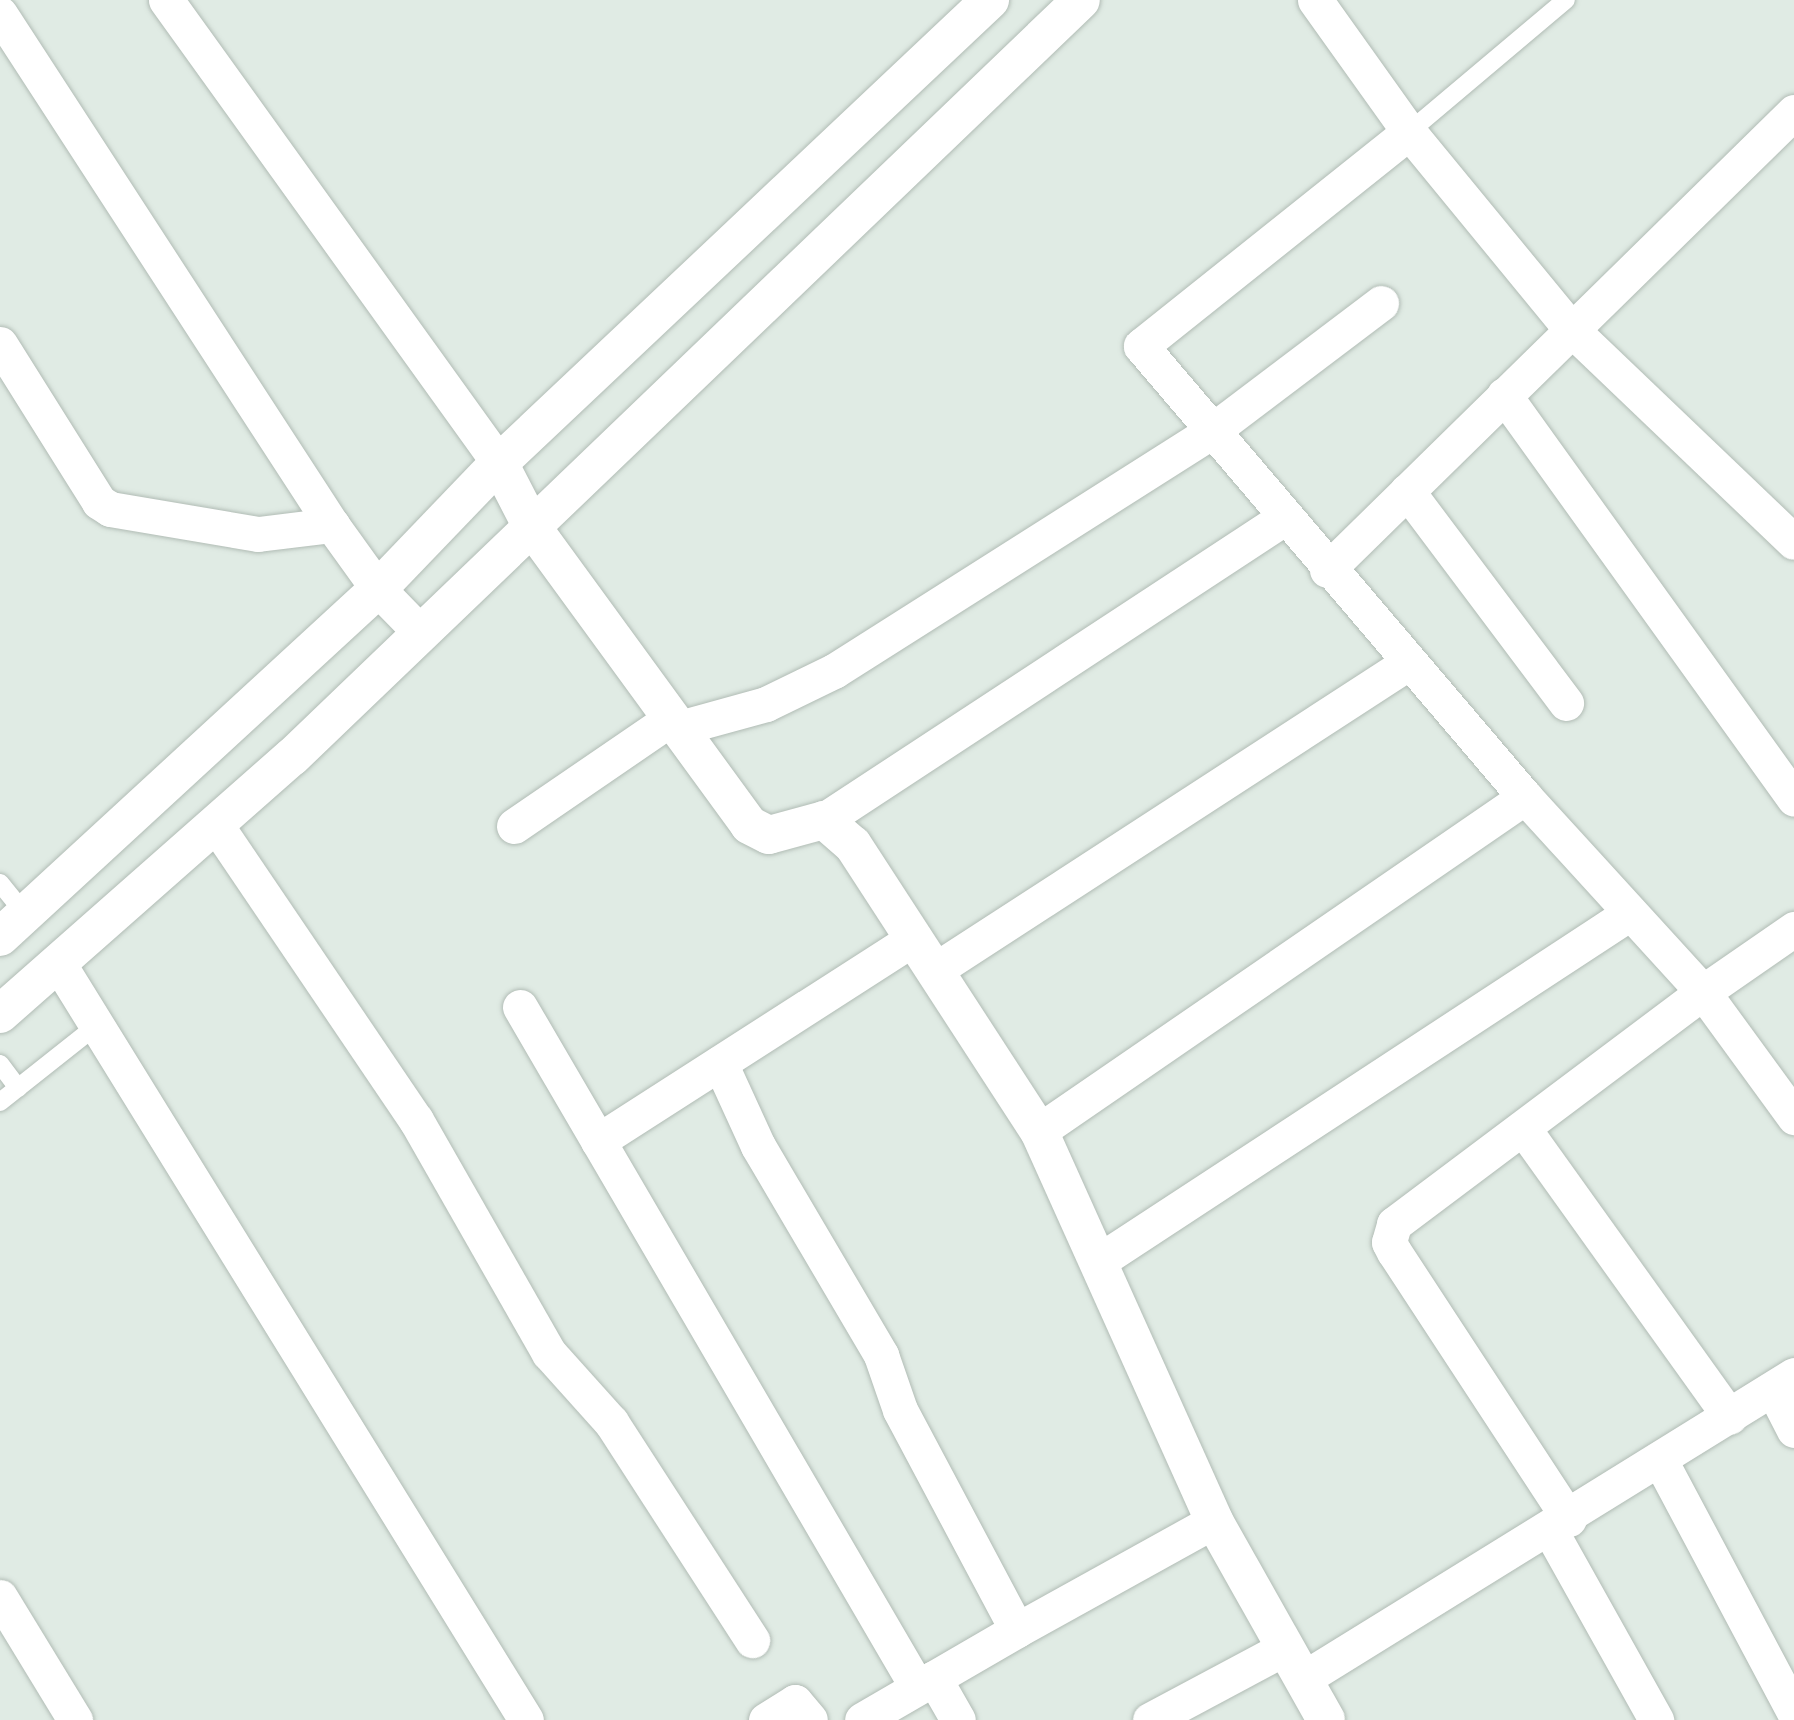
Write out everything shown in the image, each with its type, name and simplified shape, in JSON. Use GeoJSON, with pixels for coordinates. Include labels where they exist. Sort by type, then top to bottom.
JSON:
{"type":"FeatureCollection","features":[{"type":"Feature","properties":{"kind":"main road"},"geometry":{"type":"LineString","coordinates":[[13,926],[378,589],[499,463],[990,0]]}},
{"type":"Feature","properties":{"kind":"main road"},"geometry":{"type":"LineString","coordinates":[[0,1014],[60,965],[216,825],[421,633],[1082,0]]}},
{"type":"Feature","properties":{"kind":"main road"},"geometry":{"type":"LineString","coordinates":[[499,463],[532,527],[675,723],[759,832],[824,820],[853,845],[1039,1130],[1214,1521],[1326,1720]]}},
{"type":"Feature","properties":{"kind":"street"},"geometry":{"type":"LineString","coordinates":[[166,0],[499,463]]}},
{"type":"Feature","properties":{"kind":"street"},"geometry":{"type":"LineString","coordinates":[[1315,0],[1409,132],[1571,329],[1794,542]]}},
{"type":"Feature","properties":{"kind":"street"},"geometry":{"type":"LineString","coordinates":[[0,14],[332,525],[378,589],[421,633]]}},
{"type":"Feature","properties":{"kind":"street"},"geometry":{"type":"LineString","coordinates":[[1327,570],[1794,112]]}},
{"type":"Feature","properties":{"kind":"street"},"geometry":{"type":"LineString","coordinates":[[1409,132],[1141,346],[1327,570],[1525,797],[1703,992],[1794,1117]]}},
{"type":"Feature","properties":{"kind":"street"},"geometry":{"type":"LineString","coordinates":[[514,826],[675,723],[809,685],[1212,431],[1381,303]]}},
{"type":"Feature","properties":{"kind":"street"},"geometry":{"type":"LineString","coordinates":[[0,344],[99,502],[110,509],[258,534],[332,525]]}},
{"type":"Feature","properties":{"kind":"street"},"geometry":{"type":"LineString","coordinates":[[1504,395],[1794,799]]}},
{"type":"Feature","properties":{"kind":"street"},"geometry":{"type":"LineString","coordinates":[[1407,491],[1566,702]]}},
{"type":"Feature","properties":{"kind":"street"},"geometry":{"type":"LineString","coordinates":[[824,820],[1284,518]]}},
{"type":"Feature","properties":{"kind":"street"},"geometry":{"type":"LineString","coordinates":[[935,970],[1408,663]]}},
{"type":"Feature","properties":{"kind":"street"},"geometry":{"type":"LineString","coordinates":[[1039,1130],[1525,797]]}},
{"type":"Feature","properties":{"kind":"street"},"geometry":{"type":"LineString","coordinates":[[216,825],[416,1120],[550,1353],[611,1422],[752,1640]]}},
{"type":"Feature","properties":{"kind":"street"},"geometry":{"type":"LineString","coordinates":[[1098,1261],[1630,913]]}},
{"type":"Feature","properties":{"kind":"street"},"geometry":{"type":"LineString","coordinates":[[1656,1720],[1560,1525],[1389,1242],[1394,1224],[1703,992],[1794,929]]}},
{"type":"Feature","properties":{"kind":"street"},"geometry":{"type":"LineString","coordinates":[[598,1141],[914,938]]}},
{"type":"Feature","properties":{"kind":"street"},"geometry":{"type":"LineString","coordinates":[[60,965],[526,1720]]}},
{"type":"Feature","properties":{"kind":"street"},"geometry":{"type":"LineString","coordinates":[[520,1007],[598,1141],[926,1683],[958,1720]]}},
{"type":"Feature","properties":{"kind":"street"},"geometry":{"type":"LineString","coordinates":[[720,1063],[758,1146],[881,1355],[900,1409],[1017,1630]]}},
{"type":"Feature","properties":{"kind":"street"},"geometry":{"type":"LineString","coordinates":[[1523,1128],[1730,1417]]}},
{"type":"Feature","properties":{"kind":"street"},"geometry":{"type":"LineString","coordinates":[[1150,1720],[1295,1663],[1560,1525],[1783,1382],[1794,1430]]}},
{"type":"Feature","properties":{"kind":"street"},"geometry":{"type":"LineString","coordinates":[[1661,1462],[1794,1712]]}},
{"type":"Feature","properties":{"kind":"street"},"geometry":{"type":"LineString","coordinates":[[862,1720],[1214,1521]]}},
{"type":"Feature","properties":{"kind":"street"},"geometry":{"type":"LineString","coordinates":[[0,1597],[75,1720]]}},
{"type":"Feature","properties":{"kind":"street"},"geometry":{"type":"LineString","coordinates":[[766,1720],[796,1702],[810,1720]]}},
{"type":"Feature","properties":{"kind":"lane"},"geometry":{"type":"LineString","coordinates":[[1409,132],[1566,0]]}},
{"type":"Feature","properties":{"kind":"lane"},"geometry":{"type":"LineString","coordinates":[[0,883],[13,926]]}},
{"type":"Feature","properties":{"kind":"lane"},"geometry":{"type":"LineString","coordinates":[[0,1102],[96,1026]]}},
{"type":"Feature","properties":{"kind":"lane"},"geometry":{"type":"LineString","coordinates":[[0,1064],[18,1088]]}}]}
